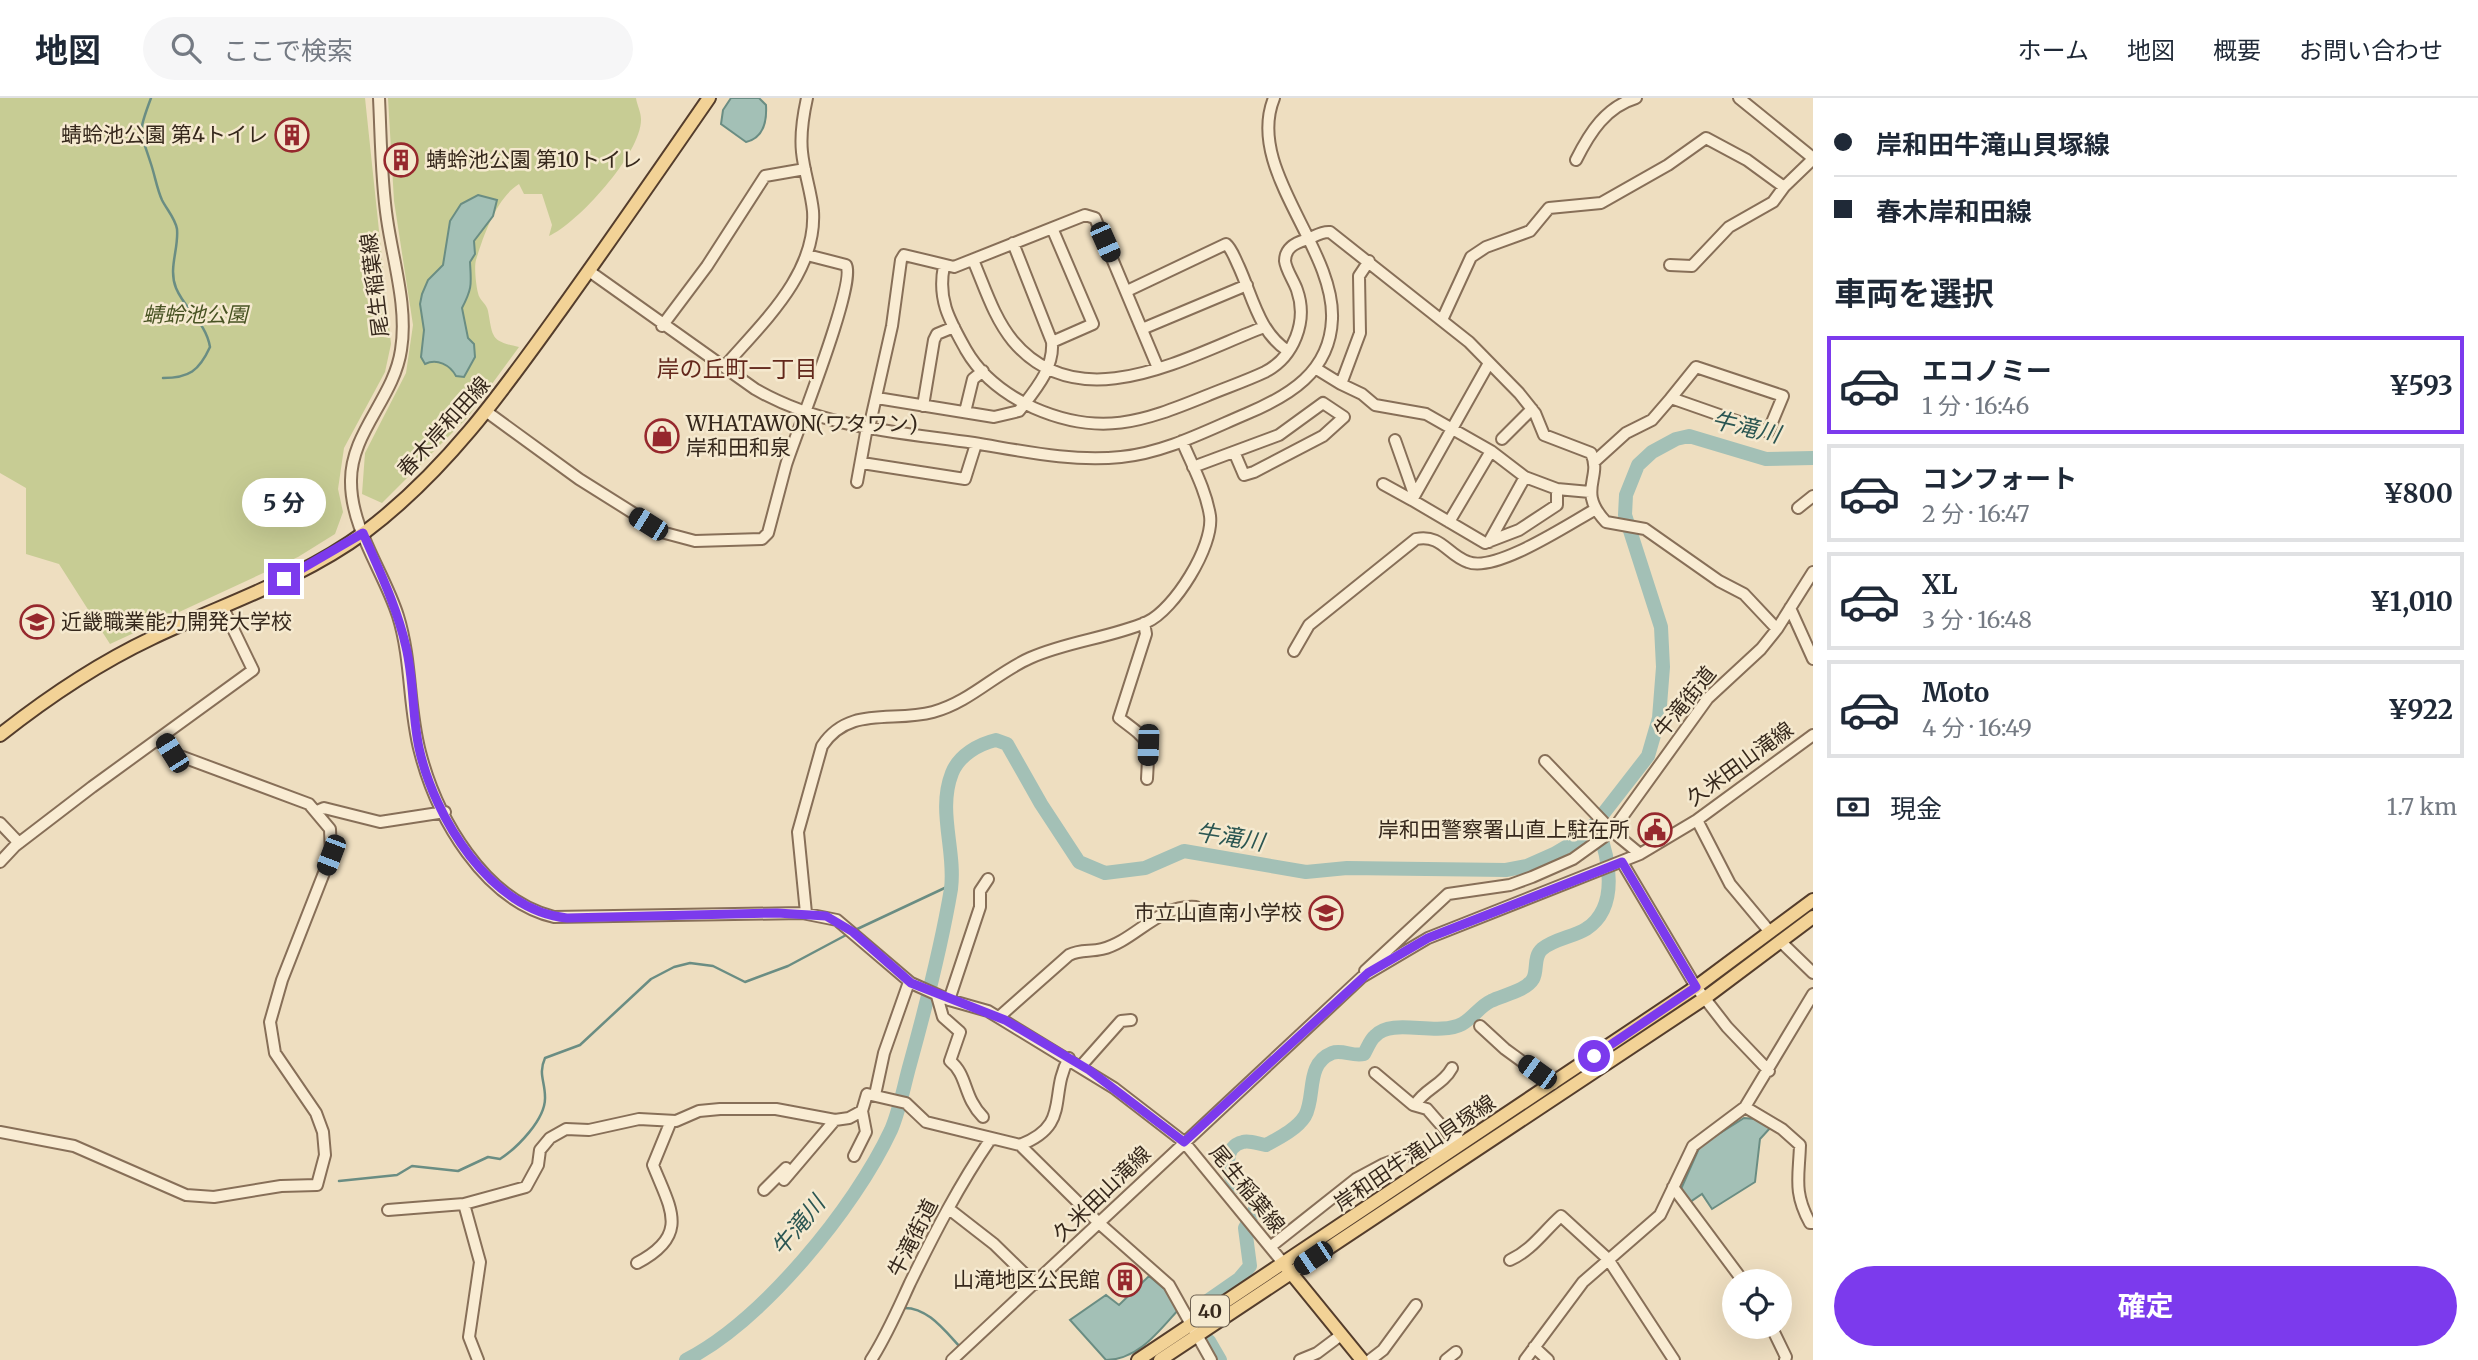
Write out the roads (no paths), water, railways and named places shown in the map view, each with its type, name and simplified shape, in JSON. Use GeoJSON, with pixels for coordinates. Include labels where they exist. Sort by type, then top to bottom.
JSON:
{"type":"FeatureCollection","features":[{"type":"Feature","properties":{"kind":"main road","name":"春木岸和田線"},"geometry":{"type":"LineString","coordinates":[[0,735],[87,673],[152,638],[278,583],[363,533],[432,475],[487,412],[709,98]]}},
{"type":"Feature","properties":{"kind":"main road","name":"岸和田牛滝山貝塚線"},"geometry":{"type":"LineString","coordinates":[[1287,1268],[1469,1140],[1696,987],[1813,900]]}},
{"type":"Feature","properties":{"kind":"main road","name":"岸和田牛滝山貝塚線"},"geometry":{"type":"LineString","coordinates":[[1138,1360],[1195,1329],[1705,998],[1813,917]]}},
{"type":"Feature","properties":{"kind":"main road"},"geometry":{"type":"LineString","coordinates":[[1287,1268],[1362,1360]]}},
{"type":"Feature","properties":{"kind":"main road","name":"岸和田牛滝山貝塚線"},"geometry":{"type":"LineString","coordinates":[[1160,1360],[1195,1329]]}},
{"type":"Feature","properties":{"kind":"street","name":"尾生稲葉線"},"geometry":{"type":"LineString","coordinates":[[379,98],[382,180],[403,339],[395,376],[361,438],[351,467],[352,498],[363,533],[399,621],[410,667],[420,752],[445,812],[471,856],[502,891],[540,914],[581,918],[806,913],[837,920],[910,982],[943,998],[999,1017],[1081,1066],[1184,1142],[1287,1268]]}},
{"type":"Feature","properties":{"kind":"street"},"geometry":{"type":"LineString","coordinates":[[724,367],[792,285],[807,255],[813,213],[805,169],[802,125],[807,98]]}},
{"type":"Feature","properties":{"kind":"street"},"geometry":{"type":"LineString","coordinates":[[589,271],[662,326],[775,400],[824,420],[1091,459],[1123,457],[1182,442],[1286,397],[1315,368],[1325,350],[1330,331],[1331,302],[1326,282],[1273,155],[1269,127],[1274,98]]}},
{"type":"Feature","properties":{"kind":"street"},"geometry":{"type":"LineString","coordinates":[[1576,160],[1587,139],[1613,107],[1636,98]]}},
{"type":"Feature","properties":{"kind":"street"},"geometry":{"type":"LineString","coordinates":[[1670,265],[1692,266],[1730,227],[1773,202],[1813,158],[1740,98]]}},
{"type":"Feature","properties":{"kind":"street"},"geometry":{"type":"LineString","coordinates":[[1442,320],[1462,273],[1478,251],[1525,234],[1549,208],[1601,203],[1668,165],[1706,138],[1747,160],[1784,187]]}},
{"type":"Feature","properties":{"kind":"street"},"geometry":{"type":"LineString","coordinates":[[662,326],[707,266],[765,176],[805,169]]}},
{"type":"Feature","properties":{"kind":"street"},"geometry":{"type":"LineString","coordinates":[[857,482],[877,398],[904,255],[954,267],[1085,215],[1095,218],[1158,368]]}},
{"type":"Feature","properties":{"kind":"street"},"geometry":{"type":"LineString","coordinates":[[1052,228],[1093,324],[1052,342]]}},
{"type":"Feature","properties":{"kind":"street"},"geometry":{"type":"LineString","coordinates":[[944,266],[939,286],[954,327],[972,359],[995,384],[1024,403],[1077,424],[1116,425],[1138,421],[1265,372],[1279,363],[1298,332],[1301,315],[1298,292],[1285,261],[1287,251],[1294,244],[1330,232],[1442,320],[1489,363],[1532,410],[1545,435],[1591,453],[1594,462],[1590,492],[1596,509],[1611,523],[1645,529],[1719,581],[1744,594],[1777,629]]}},
{"type":"Feature","properties":{"kind":"street"},"geometry":{"type":"LineString","coordinates":[[877,398],[994,417],[1010,415],[1024,403],[1049,369],[1052,342],[1013,243]]}},
{"type":"Feature","properties":{"kind":"street"},"geometry":{"type":"LineString","coordinates":[[1127,290],[1226,244],[1264,327],[1276,343],[1288,351]]}},
{"type":"Feature","properties":{"kind":"street"},"geometry":{"type":"LineString","coordinates":[[487,412],[648,524],[679,539],[709,542],[762,539],[768,533],[804,413],[834,332],[849,270],[846,265],[807,255]]}},
{"type":"Feature","properties":{"kind":"street"},"geometry":{"type":"LineString","coordinates":[[973,260],[998,318],[1013,341],[1049,369],[1080,380],[1101,382],[1134,376],[1264,327]]}},
{"type":"Feature","properties":{"kind":"street"},"geometry":{"type":"LineString","coordinates":[[1341,384],[1360,334],[1359,276],[1369,261]]}},
{"type":"Feature","properties":{"kind":"street"},"geometry":{"type":"LineString","coordinates":[[1142,329],[1247,285]]}},
{"type":"Feature","properties":{"kind":"street"},"geometry":{"type":"LineString","coordinates":[[923,406],[934,340],[937,334],[954,327]]}},
{"type":"Feature","properties":{"kind":"street"},"geometry":{"type":"LineString","coordinates":[[1412,500],[1454,430],[1489,363]]}},
{"type":"Feature","properties":{"kind":"street"},"geometry":{"type":"LineString","coordinates":[[1315,368],[1362,394],[1375,405],[1426,414],[1491,452],[1525,477],[1557,489],[1590,492]]}},
{"type":"Feature","properties":{"kind":"street"},"geometry":{"type":"LineString","coordinates":[[1594,462],[1626,433],[1652,420],[1696,368],[1783,396],[1768,432],[1671,398]]}},
{"type":"Feature","properties":{"kind":"street"},"geometry":{"type":"LineString","coordinates":[[965,412],[973,379],[983,371]]}},
{"type":"Feature","properties":{"kind":"street"},"geometry":{"type":"LineString","coordinates":[[1193,467],[1235,454],[1285,431],[1324,403],[1344,416],[1323,436],[1254,472],[1244,475],[1235,454]]}},
{"type":"Feature","properties":{"kind":"street"},"geometry":{"type":"LineString","coordinates":[[1502,439],[1532,410]]}},
{"type":"Feature","properties":{"kind":"street"},"geometry":{"type":"LineString","coordinates":[[1395,440],[1413,491],[1412,500]]}},
{"type":"Feature","properties":{"kind":"street"},"geometry":{"type":"LineString","coordinates":[[806,913],[798,832],[822,746],[830,735],[852,720],[910,716],[947,708],[1030,658],[1144,623],[1163,613],[1176,597],[1205,543],[1210,519],[1205,494],[1182,442]]}},
{"type":"Feature","properties":{"kind":"street"},"geometry":{"type":"LineString","coordinates":[[862,463],[965,479],[976,444]]}},
{"type":"Feature","properties":{"kind":"street"},"geometry":{"type":"LineString","coordinates":[[1449,522],[1491,452]]}},
{"type":"Feature","properties":{"kind":"street"},"geometry":{"type":"LineString","coordinates":[[1489,542],[1525,477]]}},
{"type":"Feature","properties":{"kind":"street"},"geometry":{"type":"LineString","coordinates":[[1382,484],[1485,543],[1519,530],[1557,505],[1557,489]]}},
{"type":"Feature","properties":{"kind":"street"},"geometry":{"type":"LineString","coordinates":[[1798,508],[1813,496]]}},
{"type":"Feature","properties":{"kind":"street"},"geometry":{"type":"LineString","coordinates":[[1294,651],[1309,625],[1416,539],[1435,538],[1468,562],[1489,563],[1596,509]]}},
{"type":"Feature","properties":{"kind":"street","name":"牛滝街道"},"geometry":{"type":"LineString","coordinates":[[1362,977],[1368,966],[1397,948],[1448,894],[1510,885],[1532,877],[1573,859],[1610,830],[1708,698],[1761,649],[1777,629],[1813,572]]}},
{"type":"Feature","properties":{"kind":"street"},"geometry":{"type":"LineString","coordinates":[[0,862],[19,843],[253,670],[223,608]]}},
{"type":"Feature","properties":{"kind":"street"},"geometry":{"type":"LineString","coordinates":[[1790,608],[1813,659]]}},
{"type":"Feature","properties":{"kind":"street"},"geometry":{"type":"LineString","coordinates":[[1144,623],[1146,634],[1119,718],[1146,738],[1147,779]]}},
{"type":"Feature","properties":{"kind":"street","name":"久米田山滝線"},"geometry":{"type":"LineString","coordinates":[[1397,948],[1640,854],[1697,820],[1813,735]]}},
{"type":"Feature","properties":{"kind":"street"},"geometry":{"type":"LineString","coordinates":[[0,1132],[74,1146],[186,1195],[214,1197],[317,1185],[325,1155],[323,1132],[316,1113],[275,1053],[270,1023],[282,980],[331,855],[330,829],[317,811],[271,788],[172,753],[162,737]]}},
{"type":"Feature","properties":{"kind":"street"},"geometry":{"type":"LineString","coordinates":[[1545,761],[1610,830],[1640,854]]}},
{"type":"Feature","properties":{"kind":"street"},"geometry":{"type":"LineString","coordinates":[[317,811],[324,808],[380,822],[445,812]]}},
{"type":"Feature","properties":{"kind":"street"},"geometry":{"type":"LineString","coordinates":[[1697,820],[1730,884],[1770,932]]}},
{"type":"Feature","properties":{"kind":"street"},"geometry":{"type":"LineString","coordinates":[[0,823],[19,843]]}},
{"type":"Feature","properties":{"kind":"street"},"geometry":{"type":"LineString","coordinates":[[1618,864],[1696,987],[1769,1071]]}},
{"type":"Feature","properties":{"kind":"street"},"geometry":{"type":"LineString","coordinates":[[983,1116],[968,1101],[959,1068],[950,1061],[960,1032],[943,1017],[943,998],[980,907],[980,891],[988,879]]}},
{"type":"Feature","properties":{"kind":"street"},"geometry":{"type":"LineString","coordinates":[[999,1017],[1069,955],[1078,951],[1103,949],[1174,908],[1196,907]]}},
{"type":"Feature","properties":{"kind":"street"},"geometry":{"type":"LineString","coordinates":[[1780,941],[1813,973]]}},
{"type":"Feature","properties":{"kind":"street","name":"久米田山滝線"},"geometry":{"type":"LineString","coordinates":[[953,1360],[1362,977]]}},
{"type":"Feature","properties":{"kind":"street"},"geometry":{"type":"LineString","coordinates":[[875,1095],[884,1053],[910,982]]}},
{"type":"Feature","properties":{"kind":"street"},"geometry":{"type":"LineString","coordinates":[[1525,1360],[1583,1282],[1660,1215],[1693,1146],[1745,1107],[1813,994]]}},
{"type":"Feature","properties":{"kind":"street"},"geometry":{"type":"LineString","coordinates":[[1081,1066],[1121,1021],[1131,1020]]}},
{"type":"Feature","properties":{"kind":"street"},"geometry":{"type":"LineString","coordinates":[[1480,1026],[1505,1049],[1553,1084]]}},
{"type":"Feature","properties":{"kind":"street"},"geometry":{"type":"LineString","coordinates":[[1020,1145],[1047,1131],[1060,1095],[1062,1072],[1069,1058]]}},
{"type":"Feature","properties":{"kind":"street"},"geometry":{"type":"LineString","coordinates":[[1415,1105],[1423,1094],[1447,1078],[1452,1068]]}},
{"type":"Feature","properties":{"kind":"street"},"geometry":{"type":"LineString","coordinates":[[1375,1073],[1415,1105],[1427,1109],[1454,1140]]}},
{"type":"Feature","properties":{"kind":"street"},"geometry":{"type":"LineString","coordinates":[[854,1156],[866,1132],[862,1111],[867,1094],[906,1103],[926,1122],[1020,1145],[1100,1224],[1169,1285],[1211,1360]]}},
{"type":"Feature","properties":{"kind":"street"},"geometry":{"type":"LineString","coordinates":[[1745,1107],[1782,1129],[1800,1145],[1796,1170],[1801,1206],[1810,1223],[1813,1223]]}},
{"type":"Feature","properties":{"kind":"street"},"geometry":{"type":"LineString","coordinates":[[388,1210],[464,1204],[526,1187],[538,1165],[540,1150],[550,1138],[566,1129],[589,1130],[639,1119],[671,1121],[699,1111],[742,1108],[776,1109],[835,1119],[849,1118],[862,1111]]}},
{"type":"Feature","properties":{"kind":"street"},"geometry":{"type":"LineString","coordinates":[[783,1180],[835,1119]]}},
{"type":"Feature","properties":{"kind":"street"},"geometry":{"type":"LineString","coordinates":[[637,1263],[660,1249],[674,1223],[670,1200],[653,1164],[671,1121]]}},
{"type":"Feature","properties":{"kind":"street"},"geometry":{"type":"LineString","coordinates":[[1270,1247],[1356,1179],[1408,1155],[1434,1152],[1461,1137],[1469,1140]]}},
{"type":"Feature","properties":{"kind":"street","name":"牛滝街道"},"geometry":{"type":"LineString","coordinates":[[871,1360],[887,1336],[911,1282],[970,1170],[990,1140],[995,1139]]}},
{"type":"Feature","properties":{"kind":"street"},"geometry":{"type":"LineString","coordinates":[[764,1190],[789,1164],[797,1164]]}},
{"type":"Feature","properties":{"kind":"street"},"geometry":{"type":"LineString","coordinates":[[1674,1187],[1734,1269]]}},
{"type":"Feature","properties":{"kind":"street"},"geometry":{"type":"LineString","coordinates":[[464,1204],[480,1262],[469,1337],[478,1360]]}},
{"type":"Feature","properties":{"kind":"street"},"geometry":{"type":"LineString","coordinates":[[949,1209],[994,1244],[1035,1284]]}},
{"type":"Feature","properties":{"kind":"street"},"geometry":{"type":"LineString","coordinates":[[1510,1260],[1529,1252],[1544,1231],[1561,1216],[1608,1259],[1674,1360]]}},
{"type":"Feature","properties":{"kind":"street"},"geometry":{"type":"LineString","coordinates":[[1370,1360],[1383,1350],[1416,1305]]}},
{"type":"Feature","properties":{"kind":"street"},"geometry":{"type":"LineString","coordinates":[[1300,1360],[1317,1353],[1341,1335]]}},
{"type":"Feature","properties":{"kind":"street"},"geometry":{"type":"LineString","coordinates":[[1778,1339],[1787,1357],[1785,1360]]}},
{"type":"Feature","properties":{"kind":"street"},"geometry":{"type":"LineString","coordinates":[[1535,1347],[1548,1360]]}},
{"type":"Feature","properties":{"kind":"street"},"geometry":{"type":"LineString","coordinates":[[1446,1360],[1456,1352]]}},
{"type":"Feature","properties":{"kind":"water"},"geometry":{"type":"Polygon","coordinates":[[[731,98],[759,98],[766,105],[763,128],[752,140],[746,142],[721,124],[723,110],[731,98]]]}},
{"type":"Feature","properties":{"kind":"water"},"geometry":{"type":"Polygon","coordinates":[[[478,195],[497,200],[493,216],[474,241],[475,254],[470,262],[471,285],[462,308],[468,338],[474,344],[475,357],[464,377],[456,376],[443,364],[425,364],[421,357],[424,330],[420,304],[428,280],[443,265],[450,221],[461,204],[478,195]]]}},
{"type":"Feature","properties":{"kind":"water"},"geometry":{"type":"Polygon","coordinates":[[[1744,1118],[1755,1119],[1771,1127],[1760,1139],[1755,1182],[1712,1209],[1702,1194],[1690,1202],[1681,1189],[1700,1146],[1744,1118]]]}},
{"type":"Feature","properties":{"kind":"water"},"geometry":{"type":"Polygon","coordinates":[[[1149,1276],[1168,1292],[1179,1309],[1156,1335],[1138,1350],[1118,1359],[1106,1360],[1070,1320],[1106,1295],[1119,1305],[1149,1276]]]}},
{"type":"Feature","properties":{"kind":"waterway"},"geometry":{"type":"LineString","coordinates":[[151,98],[142,132],[160,196],[177,229],[174,281],[180,296],[204,330],[210,347],[202,362],[192,372],[180,377],[163,378]]}},
{"type":"Feature","properties":{"kind":"waterway","name":"牛滝川"},"geometry":{"type":"LineString","coordinates":[[686,1360],[715,1342],[745,1318],[804,1260],[854,1194],[891,1130],[938,955],[951,889],[946,816],[948,787],[959,761],[976,747],[996,740],[1007,744],[1041,804],[1079,862],[1105,873],[1145,868],[1184,851],[1306,872],[1347,868],[1506,870],[1527,866],[1576,841],[1596,823],[1648,756],[1659,718],[1663,667],[1661,627],[1625,515],[1626,495],[1638,465],[1652,452],[1676,439],[1689,436],[1766,459],[1813,458]]}},
{"type":"Feature","properties":{"kind":"waterway"},"geometry":{"type":"LineString","coordinates":[[1203,1304],[1239,1279],[1250,1266],[1245,1228],[1255,1210],[1255,1199],[1237,1185],[1230,1174],[1228,1161],[1232,1149],[1245,1142],[1266,1145],[1297,1125],[1308,1108],[1314,1072],[1324,1058],[1332,1053],[1364,1054],[1375,1036],[1392,1028],[1440,1029],[1462,1024],[1487,1003],[1520,990],[1530,983],[1539,952],[1552,943],[1586,929],[1597,920],[1604,908],[1608,895],[1608,866],[1597,826]]}},
{"type":"Feature","properties":{"kind":"waterway"},"geometry":{"type":"LineString","coordinates":[[853,931],[951,885]]}},
{"type":"Feature","properties":{"kind":"waterway"},"geometry":{"type":"LineString","coordinates":[[339,1181],[397,1175],[412,1166],[458,1171],[488,1157],[500,1159],[522,1140],[541,1114],[545,1097],[542,1073],[545,1058],[580,1045],[651,979],[674,967],[690,963],[713,966],[745,982],[788,966],[848,934]]}},
{"type":"Feature","properties":{"kind":"waterway"},"geometry":{"type":"LineString","coordinates":[[902,1308],[911,1308],[927,1315],[961,1348]]}},
{"type":"Feature","properties":{"kind":"waterway"},"geometry":{"type":"LineString","coordinates":[[1209,1341],[1220,1360]]}},
{"type":"Feature","properties":{"kind":"place","name":"蜻蛉池公園 第4トイレ"},"geometry":{"type":"Point","coordinates":[292,135]}},
{"type":"Feature","properties":{"kind":"place","name":"蜻蛉池公園 第10トイレ"},"geometry":{"type":"Point","coordinates":[401,160]}},
{"type":"Feature","properties":{"kind":"place","name":"WHATAWON(ワタワン) 岸和田和泉"},"geometry":{"type":"Point","coordinates":[662,436]}},
{"type":"Feature","properties":{"kind":"place","name":"近畿職業能力開発大学校"},"geometry":{"type":"Point","coordinates":[37,622]}},
{"type":"Feature","properties":{"kind":"place","name":"岸和田警察署山直上駐在所"},"geometry":{"type":"Point","coordinates":[1655,830]}},
{"type":"Feature","properties":{"kind":"place","name":"市立山直南小学校"},"geometry":{"type":"Point","coordinates":[1326,913]}},
{"type":"Feature","properties":{"kind":"place","name":"山滝地区公民館"},"geometry":{"type":"Point","coordinates":[1125,1280]}},
{"type":"Feature","properties":{"kind":"district","name":"岸の丘町一丁目"},"geometry":{"type":"Point","coordinates":[737,369]}},
{"type":"Feature","properties":{"kind":"park label","name":"蜻蛉池公園"},"geometry":{"type":"Point","coordinates":[195,315]}}]}
